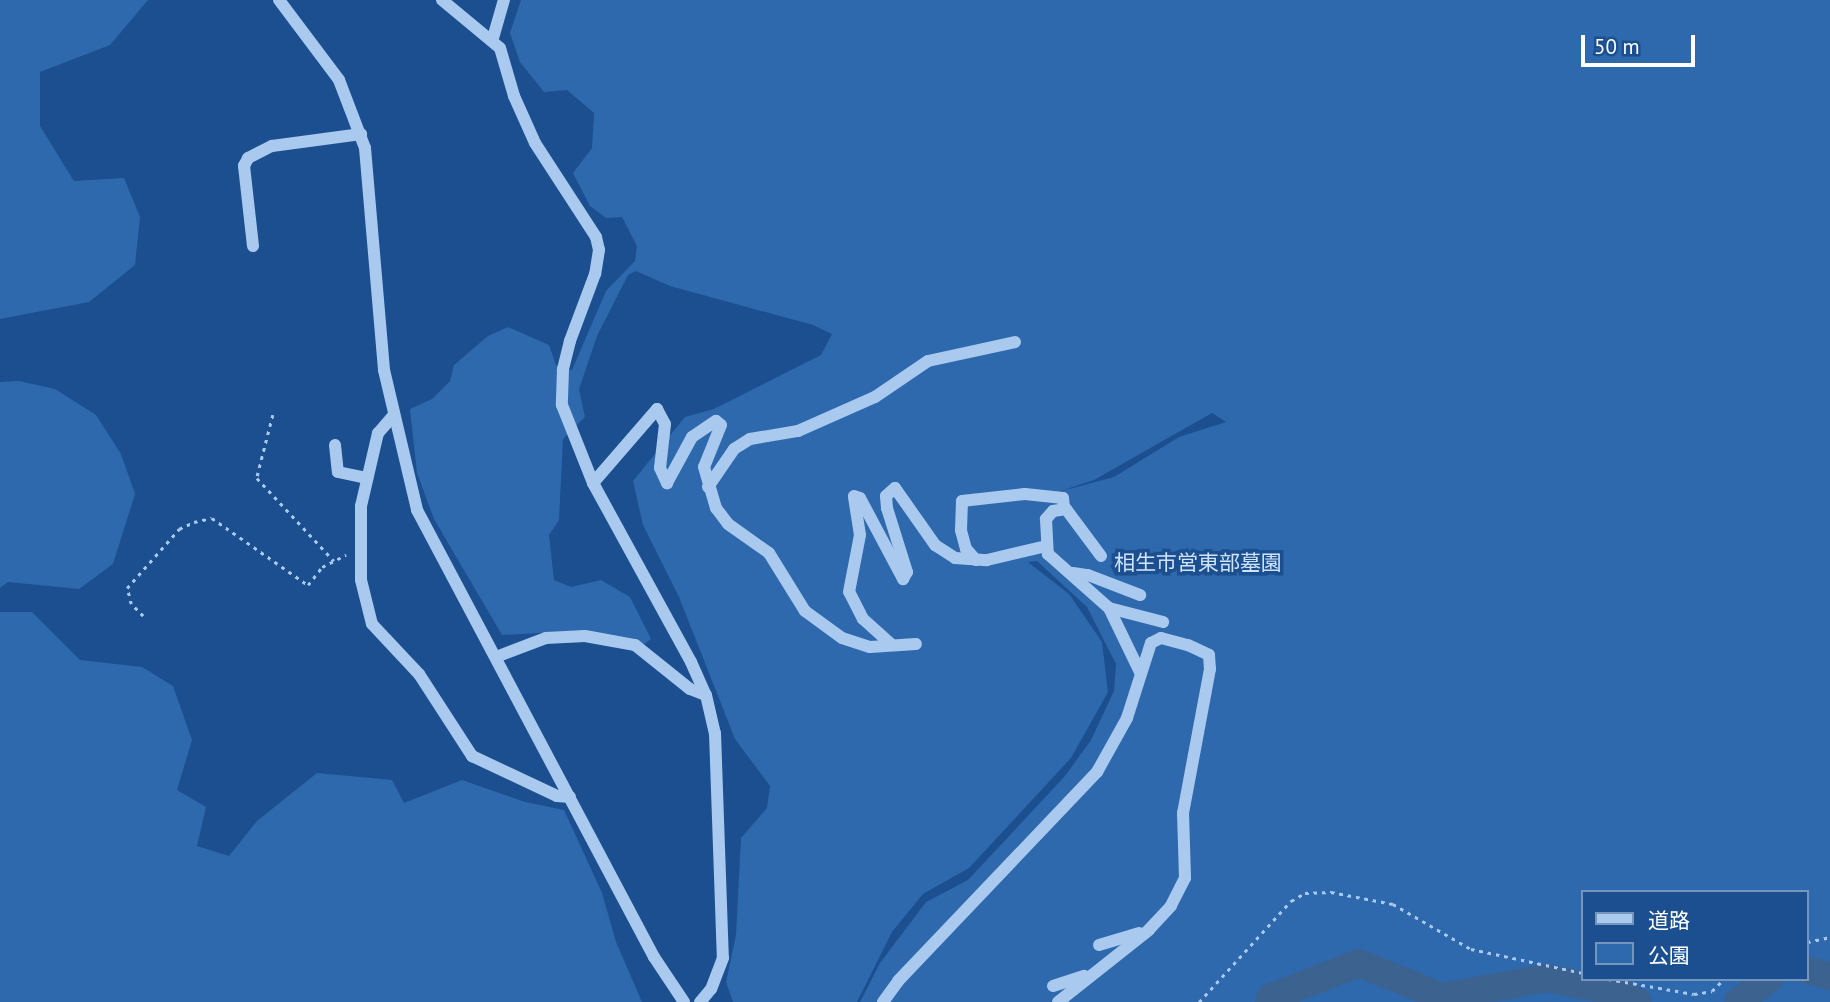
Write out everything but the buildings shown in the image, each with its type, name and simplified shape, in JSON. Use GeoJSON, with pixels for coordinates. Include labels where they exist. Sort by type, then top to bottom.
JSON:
{"type":"FeatureCollection","features":[{"type":"Feature","properties":{"kind":"street"},"geometry":{"type":"LineString","coordinates":[[279,0],[339,80],[361,134],[377,317],[393,416],[417,510],[654,957],[684,1002]]}},
{"type":"Feature","properties":{"kind":"street"},"geometry":{"type":"LineString","coordinates":[[442,0],[493,38],[535,143],[596,237],[599,250],[563,370],[562,405],[593,483],[706,695],[715,733],[719,786],[723,958],[711,989],[699,1002]]}},
{"type":"Feature","properties":{"kind":"street"},"geometry":{"type":"LineString","coordinates":[[493,38],[504,0]]}},
{"type":"Feature","properties":{"kind":"street"},"geometry":{"type":"LineString","coordinates":[[253,246],[244,166],[248,158],[272,145],[361,134]]}},
{"type":"Feature","properties":{"kind":"street"},"geometry":{"type":"LineString","coordinates":[[708,487],[734,449],[750,439],[797,431],[864,402],[928,361],[1015,342]]}},
{"type":"Feature","properties":{"kind":"street"},"geometry":{"type":"LineString","coordinates":[[593,483],[657,409],[665,424],[660,467],[667,483],[691,437],[716,421],[721,425],[704,467],[708,487],[728,524],[769,553],[805,611],[842,638],[870,647],[916,644]]}},
{"type":"Feature","properties":{"kind":"street"},"geometry":{"type":"LineString","coordinates":[[393,416],[378,432],[361,506],[362,580],[372,624],[419,674],[460,744],[488,767],[556,796],[570,797]]}},
{"type":"Feature","properties":{"kind":"street"},"geometry":{"type":"LineString","coordinates":[[335,445],[338,472],[367,478]]}},
{"type":"Feature","properties":{"kind":"street"},"geometry":{"type":"LineString","coordinates":[[892,645],[863,619],[849,592],[860,535],[855,496],[860,498],[902,579],[907,572],[887,508],[890,489],[902,494],[943,552],[955,558],[976,560],[1046,546]]}},
{"type":"Feature","properties":{"kind":"street"},"geometry":{"type":"LineString","coordinates":[[976,560],[966,549],[961,530],[962,501],[1025,494],[1063,498],[1064,508],[1101,556]]}},
{"type":"Feature","properties":{"kind":"street"},"geometry":{"type":"LineString","coordinates":[[1064,508],[1046,519],[1048,554],[1109,608],[1140,672]]}},
{"type":"Feature","properties":{"kind":"street"},"geometry":{"type":"LineString","coordinates":[[1072,573],[1088,575],[1140,595]]}},
{"type":"Feature","properties":{"kind":"street"},"geometry":{"type":"LineString","coordinates":[[1109,608],[1163,622]]}},
{"type":"Feature","properties":{"kind":"street"},"geometry":{"type":"LineString","coordinates":[[496,657],[546,638],[585,636],[635,645],[690,689],[706,695]]}},
{"type":"Feature","properties":{"kind":"street"},"geometry":{"type":"LineString","coordinates":[[883,1002],[903,967],[1097,772],[1127,718],[1151,643],[1161,638],[1209,655],[1209,690],[1183,813],[1185,878],[1171,906],[1149,930],[1088,975],[1058,1002]]}},
{"type":"Feature","properties":{"kind":"street"},"geometry":{"type":"LineString","coordinates":[[1099,945],[1149,930]]}},
{"type":"Feature","properties":{"kind":"street"},"geometry":{"type":"LineString","coordinates":[[1053,986],[1088,975]]}},
{"type":"Feature","properties":{"kind":"path"},"geometry":{"type":"LineString","coordinates":[[273,415],[257,478],[334,561]]}},
{"type":"Feature","properties":{"kind":"path"},"geometry":{"type":"LineString","coordinates":[[143,616],[131,604],[127,587],[179,529],[194,522],[212,517],[308,585],[322,566],[362,547]]}},
{"type":"Feature","properties":{"kind":"path"},"geometry":{"type":"LineString","coordinates":[[1199,1002],[1291,901],[1305,893],[1331,892],[1393,904],[1471,948],[1582,973]]}},
{"type":"Feature","properties":{"kind":"path"},"geometry":{"type":"LineString","coordinates":[[1809,942],[1830,937]]}},
{"type":"Feature","properties":{"kind":"path"},"geometry":{"type":"LineString","coordinates":[[1619,981],[1694,994],[1712,991],[1722,981]]}},
{"type":"Feature","properties":{"kind":"green space"},"geometry":{"type":"Polygon","coordinates":[[[0,0],[148,0],[110,45],[40,72],[40,126],[74,181],[124,178],[140,217],[135,265],[89,302],[0,319],[0,0]]]}},
{"type":"Feature","properties":{"kind":"green space","name":"相生市営東部墓園"},"geometry":{"type":"Polygon","coordinates":[[[521,0],[1830,0],[1830,1002],[860,1002],[880,963],[926,902],[968,880],[1065,776],[1091,740],[1114,691],[1116,664],[1087,607],[1037,561],[1028,562],[1069,594],[1102,642],[1108,692],[1071,758],[969,868],[923,894],[892,932],[857,1002],[733,1002],[726,982],[736,935],[741,838],[767,808],[770,786],[735,739],[679,597],[643,525],[633,481],[685,417],[714,409],[821,355],[832,334],[813,325],[670,286],[636,271],[628,275],[597,336],[579,389],[585,417],[563,439],[559,520],[549,535],[554,580],[571,587],[601,580],[630,597],[651,639],[642,646],[573,631],[502,635],[434,519],[417,473],[410,409],[432,399],[450,381],[454,365],[488,336],[508,327],[549,345],[556,365],[572,370],[606,291],[635,261],[637,246],[622,217],[606,218],[590,206],[573,173],[592,148],[594,113],[567,90],[544,92],[520,62],[510,33],[521,0]],[[1212,413],[1094,480],[1058,492],[1114,477],[1179,437],[1226,422],[1212,413]]]}},
{"type":"Feature","properties":{"kind":"green space"},"geometry":{"type":"Polygon","coordinates":[[[19,381],[55,389],[96,415],[121,454],[135,494],[113,564],[79,589],[8,582],[0,588],[0,382],[19,381]]]}},
{"type":"Feature","properties":{"kind":"green space"},"geometry":{"type":"Polygon","coordinates":[[[0,612],[32,612],[80,660],[142,667],[173,686],[192,740],[177,790],[206,807],[197,846],[229,856],[257,821],[317,773],[392,780],[404,803],[462,780],[525,802],[564,810],[602,893],[616,942],[642,1002],[0,1002],[0,612]]]}},
{"type":"Feature","properties":{"kind":"waterway"},"geometry":{"type":"LineString","coordinates":[[1269,1002],[1272,997],[1359,963],[1442,997],[1547,978],[1621,993],[1638,1002]]}},
{"type":"Feature","properties":{"kind":"waterway"},"geometry":{"type":"LineString","coordinates":[[1809,971],[1830,976]]}},
{"type":"Feature","properties":{"kind":"waterway"},"geometry":{"type":"LineString","coordinates":[[1738,1002],[1766,981]]}}]}
